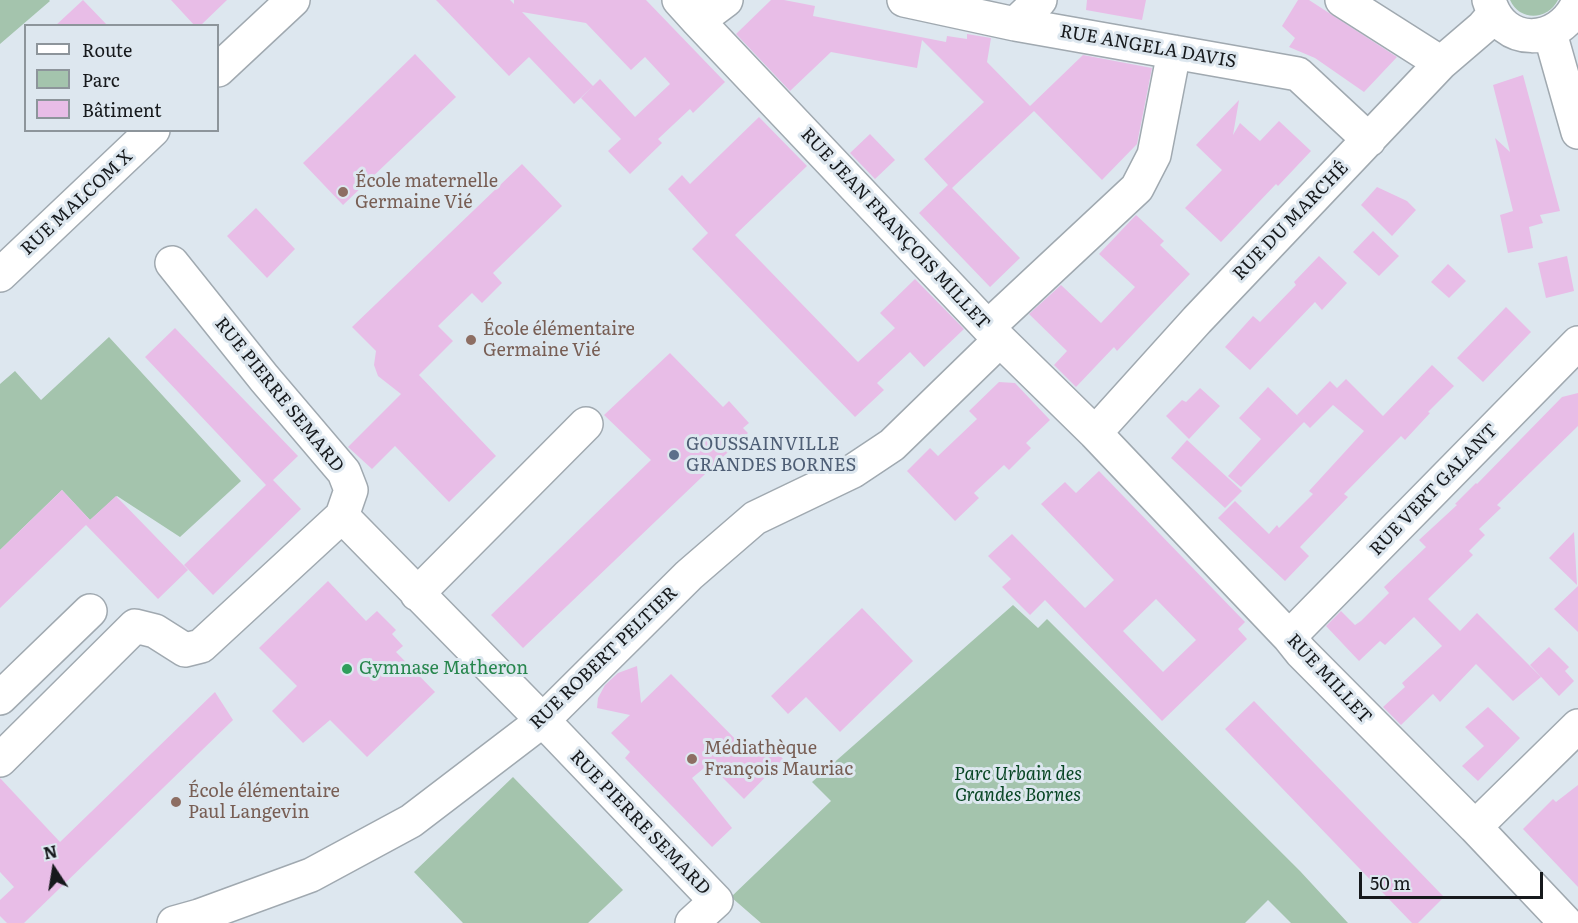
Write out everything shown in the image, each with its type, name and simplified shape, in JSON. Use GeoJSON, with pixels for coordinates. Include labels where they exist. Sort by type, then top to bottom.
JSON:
{"type":"FeatureCollection","features":[{"type":"Feature","properties":{"kind":"street"},"geometry":{"type":"LineString","coordinates":[[219,69],[293,0]]}},
{"type":"Feature","properties":{"kind":"street"},"geometry":{"type":"LineString","coordinates":[[689,10],[726,0]]}},
{"type":"Feature","properties":{"kind":"street","name":"RUE ANGELA DAVIS"},"geometry":{"type":"LineString","coordinates":[[904,0],[1015,24],[1298,74],[1369,140]]}},
{"type":"Feature","properties":{"kind":"street"},"geometry":{"type":"LineString","coordinates":[[1015,24],[1040,0]]}},
{"type":"Feature","properties":{"kind":"street"},"geometry":{"type":"LineString","coordinates":[[1342,0],[1441,63]]}},
{"type":"Feature","properties":{"kind":"street"},"geometry":{"type":"LineString","coordinates":[[1492,7],[1505,26],[1519,34],[1535,36],[1570,17],[1578,132]]}},
{"type":"Feature","properties":{"kind":"street","name":"RUE DU MARCHÉ"},"geometry":{"type":"LineString","coordinates":[[1095,434],[1197,320],[1441,63],[1483,27],[1492,7]]}},
{"type":"Feature","properties":{"kind":"street","name":"RUE JEAN FRANÇOIS MILLET"},"geometry":{"type":"LineString","coordinates":[[689,10],[994,333],[1095,434]]}},
{"type":"Feature","properties":{"kind":"street"},"geometry":{"type":"LineString","coordinates":[[994,333],[1137,188],[1154,155],[1174,52]]}},
{"type":"Feature","properties":{"kind":"street","name":"RUE MALCOM X"},"geometry":{"type":"LineString","coordinates":[[0,275],[151,132]]}},
{"type":"Feature","properties":{"kind":"street","name":"RUE PIERRE SEMARD"},"geometry":{"type":"LineString","coordinates":[[172,263],[264,378],[344,472],[351,490],[342,516],[724,912],[692,923]]}},
{"type":"Feature","properties":{"kind":"street","name":"RUE ROBERT PELTIER"},"geometry":{"type":"LineString","coordinates":[[174,923],[199,916],[311,874],[411,820],[542,721],[689,575],[755,518],[853,471],[892,445],[994,333]]}},
{"type":"Feature","properties":{"kind":"street","name":"RUE VERT GALANT"},"geometry":{"type":"LineString","coordinates":[[1289,637],[1578,343]]}},
{"type":"Feature","properties":{"kind":"street"},"geometry":{"type":"LineString","coordinates":[[417,594],[586,424]]}},
{"type":"Feature","properties":{"kind":"street","name":"RUE MILLET"},"geometry":{"type":"LineString","coordinates":[[1095,434],[1301,652],[1475,827],[1566,923]]}},
{"type":"Feature","properties":{"kind":"street"},"geometry":{"type":"LineString","coordinates":[[0,760],[135,626],[155,631],[185,650],[201,646],[342,516]]}},
{"type":"Feature","properties":{"kind":"street"},"geometry":{"type":"LineString","coordinates":[[0,698],[90,611]]}},
{"type":"Feature","properties":{"kind":"street"},"geometry":{"type":"LineString","coordinates":[[1475,827],[1578,726]]}},
{"type":"Feature","properties":{"kind":"green space"},"geometry":{"type":"Polygon","coordinates":[[[0,0],[49,0],[50,1],[0,44],[0,0]]]}},
{"type":"Feature","properties":{"kind":"green space"},"geometry":{"type":"Polygon","coordinates":[[[1510,0],[1558,0],[1548,12],[1534,16],[1520,12],[1510,0]]]}},
{"type":"Feature","properties":{"kind":"green space"},"geometry":{"type":"Polygon","coordinates":[[[109,337],[241,481],[180,537],[117,496],[90,520],[62,490],[0,550],[0,384],[15,371],[41,400],[109,337]]]}},
{"type":"Feature","properties":{"kind":"green space","name":"Parc Urbain des Grandes Bornes"},"geometry":{"type":"Polygon","coordinates":[[[1013,605],[1038,628],[1047,619],[1300,871],[1348,923],[1291,923],[1268,900],[1245,923],[761,923],[731,897],[831,801],[812,782],[1013,605]]]}},
{"type":"Feature","properties":{"kind":"green space"},"geometry":{"type":"Polygon","coordinates":[[[513,777],[623,890],[588,923],[463,923],[414,872],[513,777]]]}},
{"type":"Feature","properties":{"kind":"building"},"geometry":{"type":"Polygon","coordinates":[[[83,0],[106,24],[57,24],[83,0]]]}},
{"type":"Feature","properties":{"kind":"building"},"geometry":{"type":"Polygon","coordinates":[[[171,0],[227,0],[202,24],[193,24],[171,0]]]}},
{"type":"Feature","properties":{"kind":"building"},"geometry":{"type":"Polygon","coordinates":[[[436,0],[510,0],[514,4],[514,0],[646,0],[725,82],[693,113],[690,109],[658,139],[662,143],[630,174],[608,151],[621,139],[581,98],[593,86],[574,104],[529,57],[509,76],[436,0]],[[522,12],[593,86],[600,79],[635,117],[670,84],[645,57],[631,70],[586,23],[522,12]]]}},
{"type":"Feature","properties":{"kind":"building"},"geometry":{"type":"Polygon","coordinates":[[[771,0],[815,6],[813,16],[946,42],[947,36],[967,39],[967,34],[991,38],[987,62],[1030,106],[1083,55],[1152,68],[1137,144],[1102,180],[1034,111],[952,188],[1020,258],[990,287],[919,213],[948,185],[924,159],[984,102],[922,40],[917,68],[831,52],[790,91],[736,34],[771,0]]]}},
{"type":"Feature","properties":{"kind":"building"},"geometry":{"type":"Polygon","coordinates":[[[1087,0],[1146,0],[1142,20],[1086,10],[1087,0]]]}},
{"type":"Feature","properties":{"kind":"building"},"geometry":{"type":"Polygon","coordinates":[[[1298,0],[1309,0],[1397,57],[1364,92],[1315,58],[1289,47],[1295,38],[1282,26],[1298,0]]]}},
{"type":"Feature","properties":{"kind":"building"},"geometry":{"type":"Polygon","coordinates":[[[415,54],[456,97],[343,205],[303,163],[415,54]]]}},
{"type":"Feature","properties":{"kind":"building"},"geometry":{"type":"Polygon","coordinates":[[[1523,75],[1560,211],[1540,215],[1543,223],[1529,227],[1533,248],[1508,253],[1500,215],[1513,211],[1495,138],[1510,152],[1493,85],[1523,75]]]}},
{"type":"Feature","properties":{"kind":"building"},"geometry":{"type":"Polygon","coordinates":[[[1239,100],[1233,135],[1240,123],[1260,141],[1279,121],[1311,151],[1221,242],[1185,208],[1222,170],[1196,145],[1239,100]]]}},
{"type":"Feature","properties":{"kind":"building"},"geometry":{"type":"Polygon","coordinates":[[[759,117],[807,166],[735,235],[858,362],[895,328],[880,313],[915,279],[964,329],[924,367],[910,352],[877,383],[884,390],[855,417],[692,249],[708,233],[668,189],[682,175],[690,184],[759,117]]]}},
{"type":"Feature","properties":{"kind":"building"},"geometry":{"type":"Polygon","coordinates":[[[870,134],[895,160],[875,179],[850,153],[870,134]]]}},
{"type":"Feature","properties":{"kind":"building"},"geometry":{"type":"Polygon","coordinates":[[[522,164],[562,206],[493,273],[502,283],[482,303],[472,293],[438,326],[453,341],[419,375],[496,456],[449,502],[395,446],[372,469],[348,447],[401,394],[378,376],[374,365],[376,351],[352,327],[522,164]]]}},
{"type":"Feature","properties":{"kind":"building"},"geometry":{"type":"Polygon","coordinates":[[[1377,187],[1407,201],[1416,210],[1392,236],[1361,205],[1377,187]]]}},
{"type":"Feature","properties":{"kind":"building"},"geometry":{"type":"Polygon","coordinates":[[[256,208],[295,249],[267,278],[227,236],[256,208]]]}},
{"type":"Feature","properties":{"kind":"building"},"geometry":{"type":"Polygon","coordinates":[[[1136,215],[1164,241],[1160,245],[1190,274],[1117,351],[1114,347],[1076,387],[1054,365],[1067,351],[1029,314],[1061,285],[1101,323],[1135,287],[1099,254],[1136,215]]]}},
{"type":"Feature","properties":{"kind":"building"},"geometry":{"type":"Polygon","coordinates":[[[1373,231],[1399,256],[1379,276],[1353,252],[1373,231]]]}},
{"type":"Feature","properties":{"kind":"building"},"geometry":{"type":"Polygon","coordinates":[[[1319,256],[1347,283],[1322,310],[1315,302],[1250,370],[1225,347],[1253,316],[1260,322],[1296,285],[1294,282],[1319,256]]]}},
{"type":"Feature","properties":{"kind":"building"},"geometry":{"type":"Polygon","coordinates":[[[1567,256],[1574,291],[1546,298],[1538,263],[1567,256]]]}},
{"type":"Feature","properties":{"kind":"building"},"geometry":{"type":"Polygon","coordinates":[[[1448,264],[1466,281],[1449,298],[1431,282],[1448,264]]]}},
{"type":"Feature","properties":{"kind":"building"},"geometry":{"type":"Polygon","coordinates":[[[1506,307],[1531,332],[1483,382],[1457,358],[1506,307]]]}},
{"type":"Feature","properties":{"kind":"building"},"geometry":{"type":"Polygon","coordinates":[[[175,328],[298,456],[273,480],[301,509],[213,595],[184,565],[266,485],[145,357],[175,328]]]}},
{"type":"Feature","properties":{"kind":"building"},"geometry":{"type":"Polygon","coordinates":[[[670,353],[723,407],[729,401],[749,423],[743,428],[748,433],[523,648],[491,615],[651,460],[604,415],[670,353]]]}},
{"type":"Feature","properties":{"kind":"building"},"geometry":{"type":"Polygon","coordinates":[[[1432,365],[1454,386],[1405,440],[1401,436],[1344,494],[1348,497],[1300,547],[1309,556],[1285,581],[1218,518],[1235,501],[1269,534],[1277,525],[1279,528],[1313,494],[1309,491],[1364,431],[1333,405],[1310,428],[1297,415],[1330,381],[1337,388],[1346,379],[1383,416],[1432,365]]]}},
{"type":"Feature","properties":{"kind":"building"},"geometry":{"type":"Polygon","coordinates":[[[999,382],[1015,383],[1050,420],[1026,443],[1031,448],[1009,470],[1004,465],[974,493],[979,498],[955,521],[907,471],[930,448],[938,456],[977,419],[969,411],[999,382]]]}},
{"type":"Feature","properties":{"kind":"building"},"geometry":{"type":"Polygon","coordinates":[[[1268,387],[1304,422],[1241,487],[1228,476],[1261,439],[1239,418],[1268,387]]]}},
{"type":"Feature","properties":{"kind":"building"},"geometry":{"type":"Polygon","coordinates":[[[1200,388],[1220,406],[1189,439],[1166,416],[1182,400],[1186,402],[1200,388]]]}},
{"type":"Feature","properties":{"kind":"building"},"geometry":{"type":"Polygon","coordinates":[[[1578,393],[1578,426],[1497,505],[1501,508],[1479,529],[1485,535],[1469,551],[1473,555],[1428,599],[1460,631],[1477,613],[1541,677],[1513,701],[1476,664],[1440,702],[1433,694],[1401,725],[1383,707],[1405,687],[1402,683],[1442,646],[1414,617],[1385,645],[1380,641],[1359,661],[1326,626],[1341,611],[1355,625],[1361,621],[1389,593],[1384,587],[1426,547],[1419,540],[1457,505],[1455,504],[1562,397],[1578,393]]]}},
{"type":"Feature","properties":{"kind":"building"},"geometry":{"type":"Polygon","coordinates":[[[1187,440],[1242,491],[1225,508],[1171,458],[1187,440]]]}},
{"type":"Feature","properties":{"kind":"building"},"geometry":{"type":"Polygon","coordinates":[[[1099,471],[1245,622],[1238,629],[1247,639],[1162,721],[1045,600],[1030,615],[1002,587],[1011,579],[988,556],[1012,534],[1085,608],[1114,580],[1041,504],[1065,482],[1076,493],[1099,471]],[[1156,599],[1123,631],[1163,672],[1196,640],[1156,599]]]}},
{"type":"Feature","properties":{"kind":"building"},"geometry":{"type":"Polygon","coordinates":[[[62,490],[90,520],[116,496],[188,570],[158,599],[86,525],[0,608],[0,550],[62,490]]]}},
{"type":"Feature","properties":{"kind":"building"},"geometry":{"type":"Polygon","coordinates":[[[1574,532],[1577,585],[1549,558],[1574,532]]]}},
{"type":"Feature","properties":{"kind":"building","name":"Gymnase Matheron"},"geometry":{"type":"Polygon","coordinates":[[[328,581],[366,621],[377,611],[396,630],[392,634],[403,646],[396,652],[435,692],[367,757],[330,720],[303,743],[272,711],[297,686],[259,648],[328,581]]]}},
{"type":"Feature","properties":{"kind":"building"},"geometry":{"type":"Polygon","coordinates":[[[1578,586],[1578,632],[1554,609],[1578,586]]]}},
{"type":"Feature","properties":{"kind":"building"},"geometry":{"type":"Polygon","coordinates":[[[862,608],[913,661],[840,732],[806,697],[788,714],[771,696],[862,608]]]}},
{"type":"Feature","properties":{"kind":"building"},"geometry":{"type":"Polygon","coordinates":[[[1549,647],[1569,667],[1565,671],[1574,681],[1559,696],[1530,665],[1549,647]]]}},
{"type":"Feature","properties":{"kind":"building"},"geometry":{"type":"Polygon","coordinates":[[[637,666],[641,703],[671,674],[750,754],[765,739],[783,759],[744,799],[709,764],[692,778],[732,828],[712,847],[625,758],[630,752],[611,733],[630,715],[597,708],[598,698],[605,685],[618,673],[637,666]]]}},
{"type":"Feature","properties":{"kind":"building"},"geometry":{"type":"Polygon","coordinates":[[[215,692],[233,720],[24,923],[7,923],[0,916],[0,900],[14,887],[0,872],[0,778],[60,842],[215,692]]]}},
{"type":"Feature","properties":{"kind":"building"},"geometry":{"type":"Polygon","coordinates":[[[1254,701],[1444,897],[1418,923],[1412,923],[1225,729],[1254,701]]]}},
{"type":"Feature","properties":{"kind":"building"},"geometry":{"type":"Polygon","coordinates":[[[1488,707],[1520,738],[1478,781],[1462,766],[1484,746],[1465,727],[1488,707]]]}},
{"type":"Feature","properties":{"kind":"building"},"geometry":{"type":"Polygon","coordinates":[[[1578,785],[1578,887],[1523,829],[1553,799],[1556,802],[1578,785]]]}},
{"type":"Feature","properties":{"kind":"place","name":"École maternelle Germaine Vié"},"geometry":{"type":"Point","coordinates":[343,192]}},
{"type":"Feature","properties":{"kind":"place","name":"École élémentaire Germaine Vié"},"geometry":{"type":"Point","coordinates":[471,340]}},
{"type":"Feature","properties":{"kind":"place","name":"GOUSSAINVILLE GRANDES BORNES"},"geometry":{"type":"Point","coordinates":[674,455]}},
{"type":"Feature","properties":{"kind":"place","name":"Gymnase Matheron"},"geometry":{"type":"Point","coordinates":[347,669]}},
{"type":"Feature","properties":{"kind":"place","name":"Médiathèque François Mauriac"},"geometry":{"type":"Point","coordinates":[692,759]}},
{"type":"Feature","properties":{"kind":"place","name":"École élémentaire Paul Langevin"},"geometry":{"type":"Point","coordinates":[176,802]}}]}
